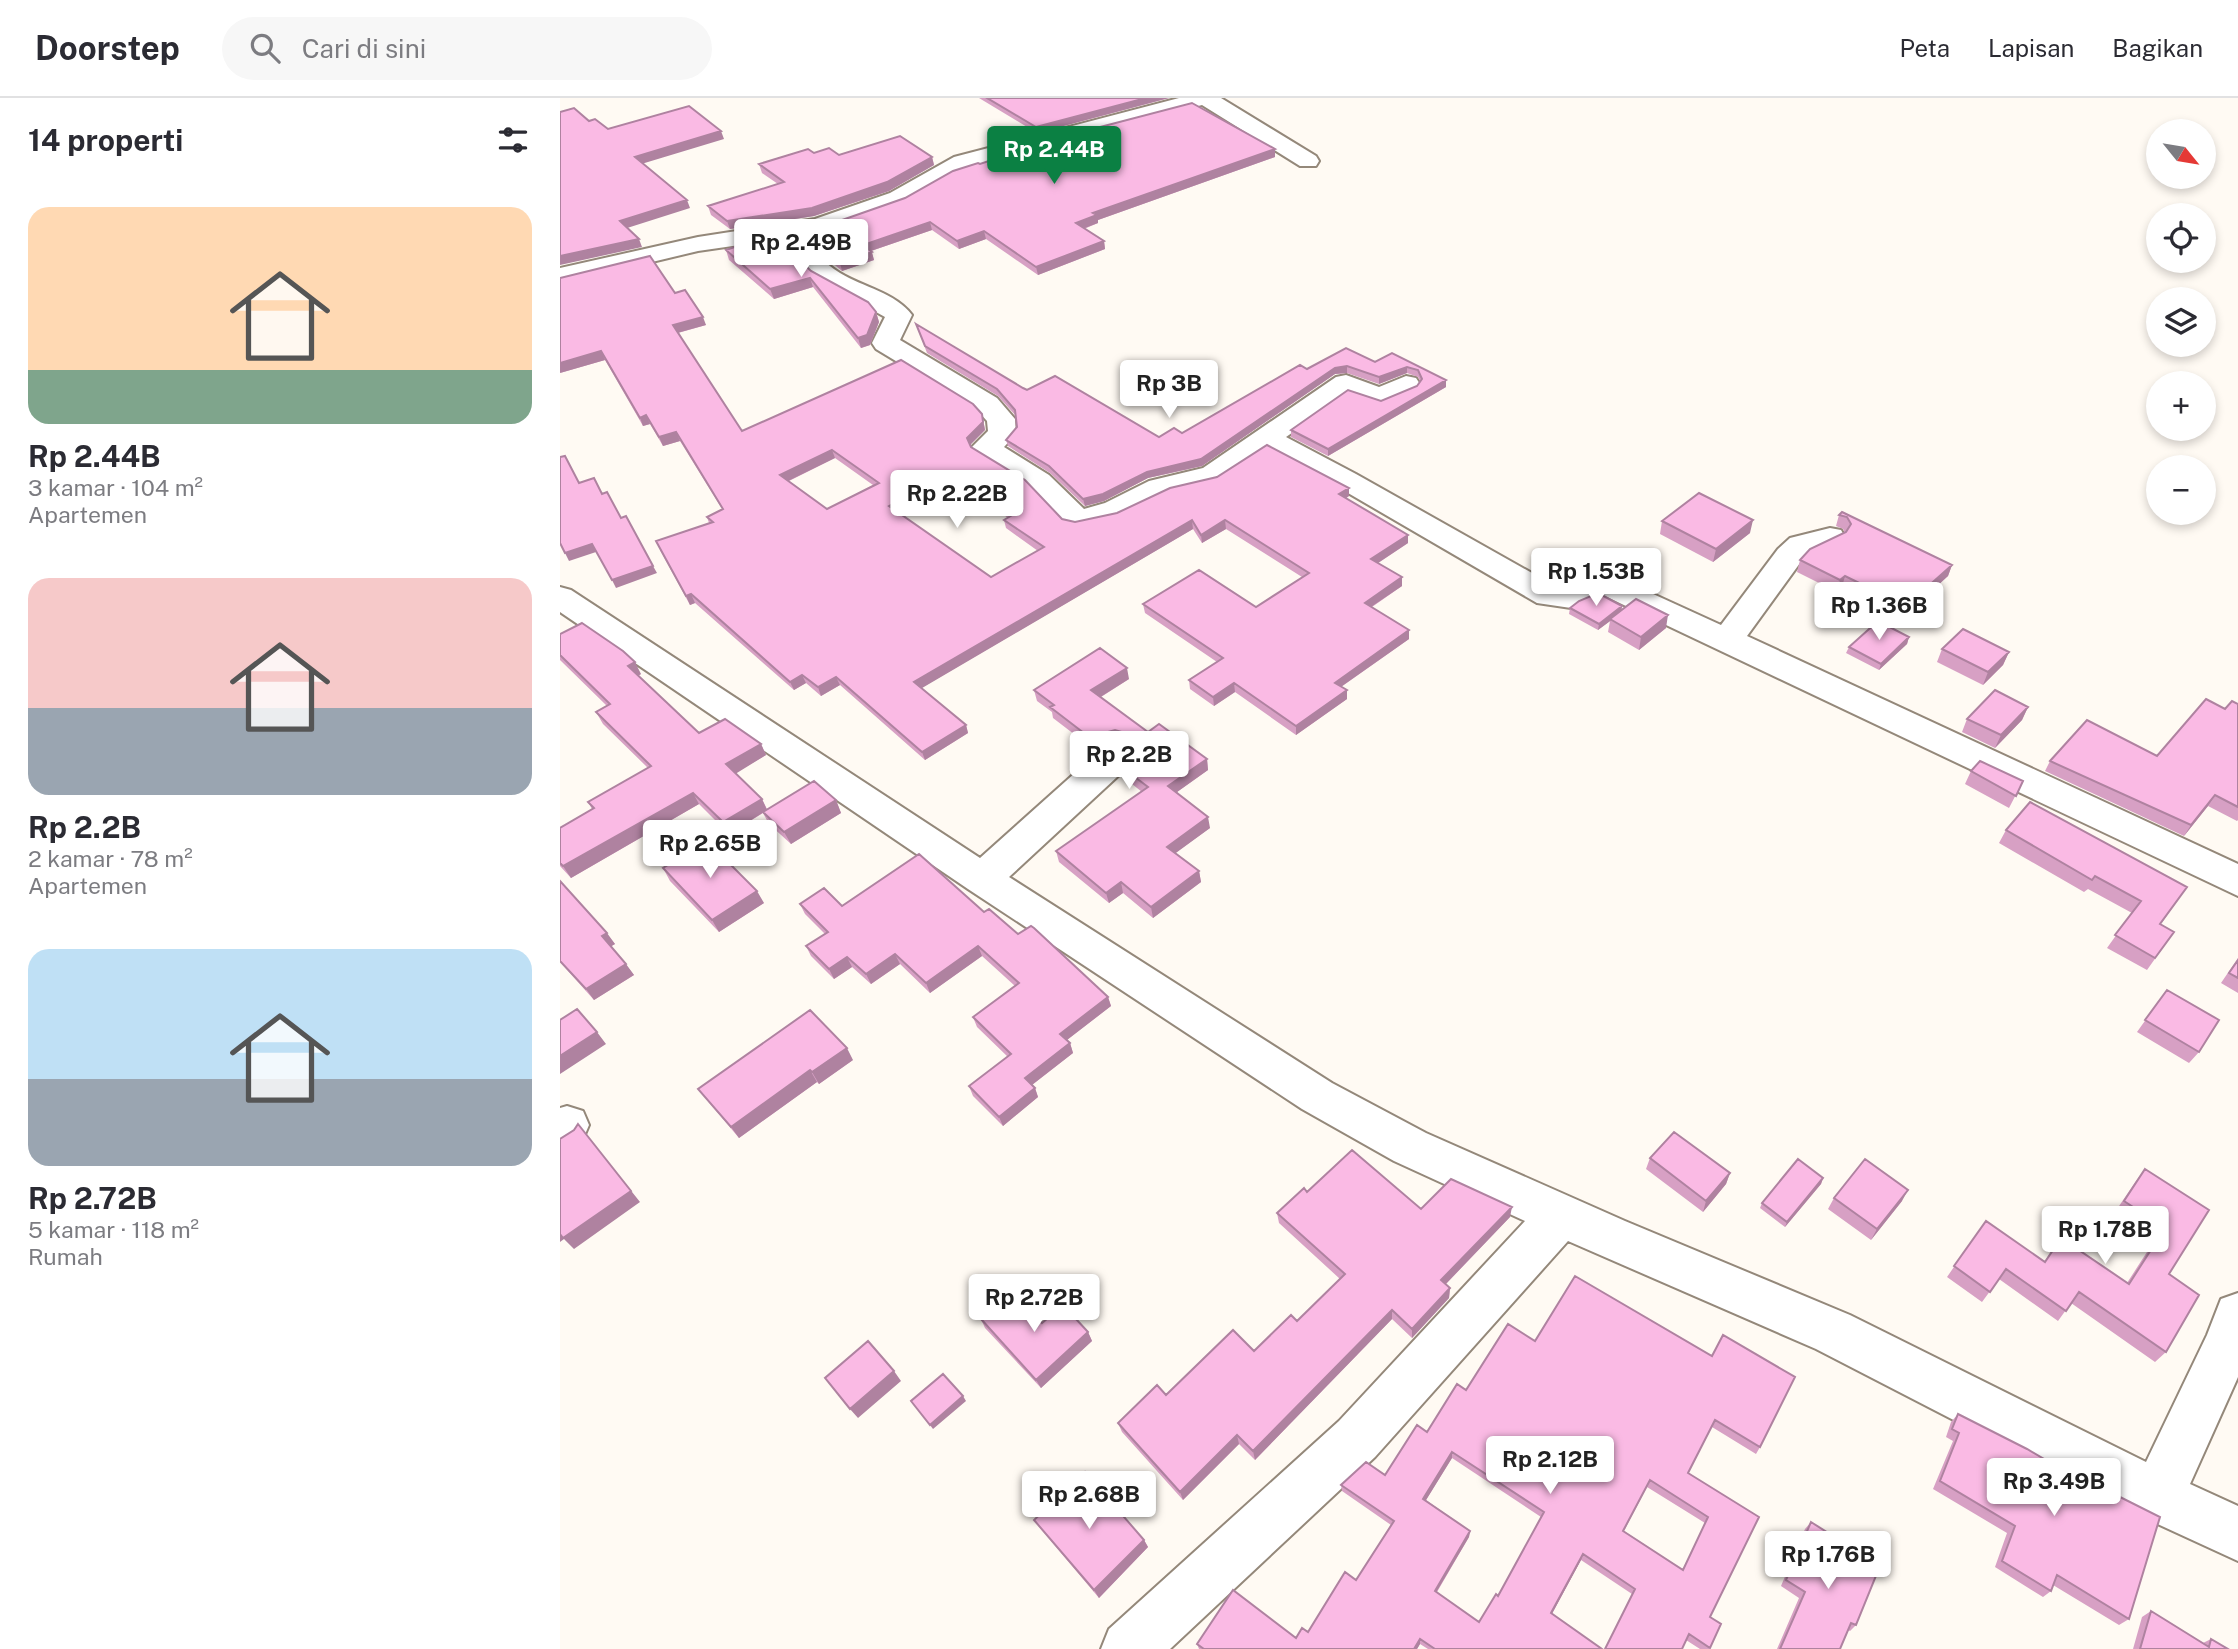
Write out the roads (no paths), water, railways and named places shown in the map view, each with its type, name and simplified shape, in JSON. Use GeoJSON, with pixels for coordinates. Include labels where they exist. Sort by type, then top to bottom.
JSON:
{"type":"FeatureCollection","features":[{"type":"Feature","properties":{"kind":"street"},"geometry":{"type":"LineString","coordinates":[[560,276],[698,244],[819,226],[898,198],[962,162],[1205,98],[1308,162]]}},
{"type":"Feature","properties":{"kind":"street"},"geometry":{"type":"LineString","coordinates":[[782,233],[802,256],[839,282],[877,298],[898,315],[885,343],[987,404],[1001,419],[1002,434],[985,448],[1039,481],[1077,519],[1096,518],[1172,482],[1209,476],[1346,383],[1380,397],[1406,384]]}},
{"type":"Feature","properties":{"kind":"street"},"geometry":{"type":"LineString","coordinates":[[1265,438],[1346,480],[1548,596],[1571,598],[1599,583],[2037,784],[2238,881]]}},
{"type":"Feature","properties":{"kind":"street"},"geometry":{"type":"LineString","coordinates":[[1726,641],[1788,556],[1801,545],[1824,542],[1830,537]]}},
{"type":"Feature","properties":{"kind":"street"},"geometry":{"type":"LineString","coordinates":[[560,597],[982,879],[1317,1096],[1410,1147],[1833,1332],[2157,1496],[2238,1534]]}},
{"type":"Feature","properties":{"kind":"street"},"geometry":{"type":"LineString","coordinates":[[982,879],[1117,756]]}},
{"type":"Feature","properties":{"kind":"street"},"geometry":{"type":"LineString","coordinates":[[1129,1649],[1357,1439],[1561,1215]]}},
{"type":"Feature","properties":{"kind":"street"},"geometry":{"type":"LineString","coordinates":[[2157,1496],[2228,1344],[2238,1316]]}}]}
